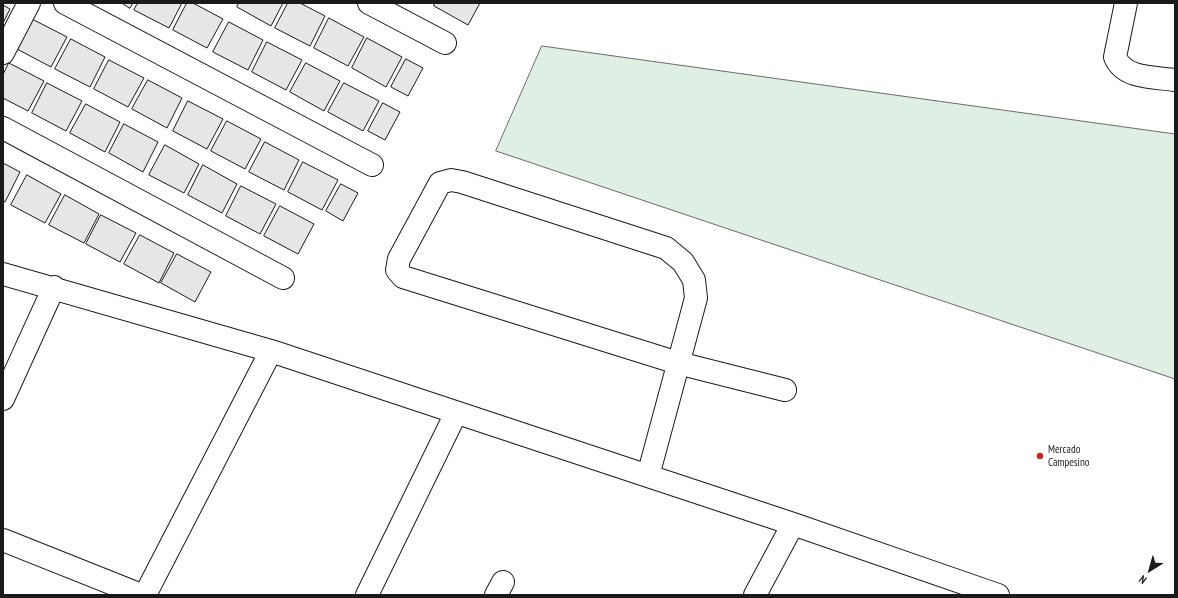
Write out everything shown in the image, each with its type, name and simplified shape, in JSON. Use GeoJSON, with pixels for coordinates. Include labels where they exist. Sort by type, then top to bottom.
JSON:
{"type":"FeatureCollection","features":[{"type":"Feature","properties":{"kind":"street"},"geometry":{"type":"LineString","coordinates":[[3,53],[30,3]]}},
{"type":"Feature","properties":{"kind":"street"},"geometry":{"type":"LineString","coordinates":[[65,3],[372,165]]}},
{"type":"Feature","properties":{"kind":"street"},"geometry":{"type":"LineString","coordinates":[[369,3],[445,43]]}},
{"type":"Feature","properties":{"kind":"street"},"geometry":{"type":"LineString","coordinates":[[1126,3],[1115,57],[1118,65],[1131,73],[1175,80]]}},
{"type":"Feature","properties":{"kind":"street"},"geometry":{"type":"LineString","coordinates":[[3,128],[283,278]]}},
{"type":"Feature","properties":{"kind":"street"},"geometry":{"type":"LineString","coordinates":[[648,476],[678,363],[696,298],[694,280],[682,262],[666,248],[451,180],[440,183],[399,259],[397,270],[403,277],[678,363],[785,390]]}},
{"type":"Feature","properties":{"kind":"street"},"geometry":{"type":"LineString","coordinates":[[3,274],[54,287],[271,351],[793,524],[996,595]]}},
{"type":"Feature","properties":{"kind":"street"},"geometry":{"type":"LineString","coordinates":[[3,399],[54,287]]}},
{"type":"Feature","properties":{"kind":"street"},"geometry":{"type":"LineString","coordinates":[[145,595],[271,351]]}},
{"type":"Feature","properties":{"kind":"street"},"geometry":{"type":"LineString","coordinates":[[367,595],[456,413]]}},
{"type":"Feature","properties":{"kind":"street"},"geometry":{"type":"LineString","coordinates":[[755,595],[793,524]]}},
{"type":"Feature","properties":{"kind":"street"},"geometry":{"type":"LineString","coordinates":[[3,540],[141,595]]}},
{"type":"Feature","properties":{"kind":"green space"},"geometry":{"type":"Polygon","coordinates":[[[542,46],[1175,134],[1175,379],[496,151],[542,46]]]}},
{"type":"Feature","properties":{"kind":"building"},"geometry":{"type":"Polygon","coordinates":[[[122,3],[133,3],[130,8],[122,3]]]}},
{"type":"Feature","properties":{"kind":"building"},"geometry":{"type":"Polygon","coordinates":[[[138,3],[182,3],[169,28],[134,10],[138,3]]]}},
{"type":"Feature","properties":{"kind":"building"},"geometry":{"type":"Polygon","coordinates":[[[187,3],[193,3],[223,19],[207,48],[173,30],[187,3]]]}},
{"type":"Feature","properties":{"kind":"building"},"geometry":{"type":"Polygon","coordinates":[[[239,3],[283,3],[271,26],[237,7],[239,3]]]}},
{"type":"Feature","properties":{"kind":"building"},"geometry":{"type":"Polygon","coordinates":[[[288,3],[300,3],[325,16],[310,46],[275,28],[288,3]]]}},
{"type":"Feature","properties":{"kind":"building"},"geometry":{"type":"Polygon","coordinates":[[[435,3],[480,3],[468,25],[434,6],[435,3]]]}},
{"type":"Feature","properties":{"kind":"building"},"geometry":{"type":"Polygon","coordinates":[[[3,5],[10,9],[3,23],[3,5]]]}},
{"type":"Feature","properties":{"kind":"building"},"geometry":{"type":"Polygon","coordinates":[[[329,18],[364,37],[348,66],[314,48],[329,18]]]}},
{"type":"Feature","properties":{"kind":"building"},"geometry":{"type":"Polygon","coordinates":[[[32,19],[67,37],[51,67],[17,49],[32,19]]]}},
{"type":"Feature","properties":{"kind":"building"},"geometry":{"type":"Polygon","coordinates":[[[229,22],[263,40],[248,70],[213,52],[229,22]]]}},
{"type":"Feature","properties":{"kind":"building"},"geometry":{"type":"Polygon","coordinates":[[[367,38],[402,57],[386,87],[352,68],[367,38]]]}},
{"type":"Feature","properties":{"kind":"building"},"geometry":{"type":"Polygon","coordinates":[[[71,39],[105,57],[90,87],[55,69],[71,39]]]}},
{"type":"Feature","properties":{"kind":"building"},"geometry":{"type":"Polygon","coordinates":[[[267,42],[302,60],[286,90],[252,72],[267,42]]]}},
{"type":"Feature","properties":{"kind":"building"},"geometry":{"type":"Polygon","coordinates":[[[406,59],[423,68],[408,96],[391,87],[406,59]]]}},
{"type":"Feature","properties":{"kind":"building"},"geometry":{"type":"Polygon","coordinates":[[[109,60],[144,78],[128,107],[94,89],[109,60]]]}},
{"type":"Feature","properties":{"kind":"building"},"geometry":{"type":"Polygon","coordinates":[[[9,63],[44,81],[28,111],[3,98],[3,75],[9,63]]]}},
{"type":"Feature","properties":{"kind":"building"},"geometry":{"type":"Polygon","coordinates":[[[306,63],[340,81],[324,111],[290,92],[306,63]]]}},
{"type":"Feature","properties":{"kind":"building"},"geometry":{"type":"Polygon","coordinates":[[[148,80],[182,98],[167,128],[132,109],[148,80]]]}},
{"type":"Feature","properties":{"kind":"building"},"geometry":{"type":"Polygon","coordinates":[[[47,83],[82,101],[66,131],[32,113],[47,83]]]}},
{"type":"Feature","properties":{"kind":"building"},"geometry":{"type":"Polygon","coordinates":[[[344,83],[379,101],[363,131],[328,112],[344,83]]]}},
{"type":"Feature","properties":{"kind":"building"},"geometry":{"type":"Polygon","coordinates":[[[188,101],[223,119],[207,149],[173,131],[188,101]]]}},
{"type":"Feature","properties":{"kind":"building"},"geometry":{"type":"Polygon","coordinates":[[[383,103],[400,112],[385,140],[368,131],[383,103]]]}},
{"type":"Feature","properties":{"kind":"building"},"geometry":{"type":"Polygon","coordinates":[[[86,104],[120,122],[105,152],[70,133],[86,104]]]}},
{"type":"Feature","properties":{"kind":"building"},"geometry":{"type":"Polygon","coordinates":[[[227,121],[261,139],[245,169],[211,151],[227,121]]]}},
{"type":"Feature","properties":{"kind":"building"},"geometry":{"type":"Polygon","coordinates":[[[124,124],[158,142],[143,172],[109,153],[124,124]]]}},
{"type":"Feature","properties":{"kind":"building"},"geometry":{"type":"Polygon","coordinates":[[[265,142],[299,160],[284,190],[249,172],[265,142]]]}},
{"type":"Feature","properties":{"kind":"building"},"geometry":{"type":"Polygon","coordinates":[[[165,145],[199,164],[184,193],[149,175],[165,145]]]}},
{"type":"Feature","properties":{"kind":"building"},"geometry":{"type":"Polygon","coordinates":[[[303,162],[338,180],[322,210],[288,192],[303,162]]]}},
{"type":"Feature","properties":{"kind":"building"},"geometry":{"type":"Polygon","coordinates":[[[3,163],[20,172],[5,202],[3,201],[3,163]]]}},
{"type":"Feature","properties":{"kind":"building"},"geometry":{"type":"Polygon","coordinates":[[[203,165],[237,184],[222,213],[188,195],[203,165]]]}},
{"type":"Feature","properties":{"kind":"building"},"geometry":{"type":"Polygon","coordinates":[[[27,175],[61,194],[45,223],[11,205],[27,175]]]}},
{"type":"Feature","properties":{"kind":"building"},"geometry":{"type":"Polygon","coordinates":[[[341,184],[358,193],[343,221],[326,211],[341,184]]]}},
{"type":"Feature","properties":{"kind":"building"},"geometry":{"type":"Polygon","coordinates":[[[241,186],[276,204],[260,234],[226,216],[241,186]]]}},
{"type":"Feature","properties":{"kind":"building"},"geometry":{"type":"Polygon","coordinates":[[[65,195],[99,214],[84,243],[49,225],[65,195]]]}},
{"type":"Feature","properties":{"kind":"building"},"geometry":{"type":"Polygon","coordinates":[[[280,206],[314,224],[298,254],[264,236],[280,206]]]}},
{"type":"Feature","properties":{"kind":"building"},"geometry":{"type":"Polygon","coordinates":[[[101,215],[136,233],[120,262],[86,244],[101,215]]]}},
{"type":"Feature","properties":{"kind":"building"},"geometry":{"type":"Polygon","coordinates":[[[140,235],[174,253],[159,283],[124,264],[140,235]]]}},
{"type":"Feature","properties":{"kind":"building"},"geometry":{"type":"Polygon","coordinates":[[[177,254],[211,272],[195,302],[161,283],[177,254]]]}},
{"type":"Feature","properties":{"kind":"place","name":"Mercado Campesino"},"geometry":{"type":"Point","coordinates":[1040,456]}}]}
